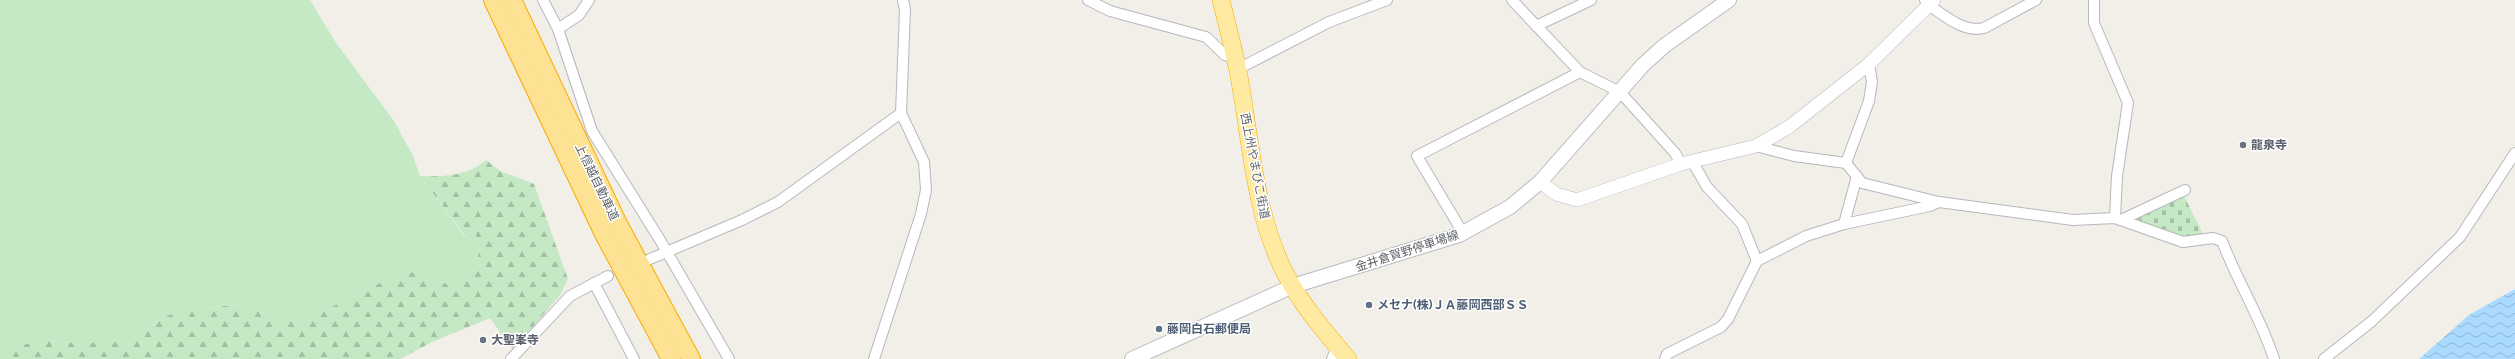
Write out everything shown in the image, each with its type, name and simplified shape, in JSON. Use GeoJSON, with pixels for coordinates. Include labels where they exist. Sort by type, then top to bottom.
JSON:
{"type":"FeatureCollection","features":[{"type":"Feature","properties":{"kind":"highway","name":"上信越自動車道"},"geometry":{"type":"LineString","coordinates":[[493,0],[600,227],[671,359]]}},
{"type":"Feature","properties":{"kind":"highway","name":"上信越自動車道"},"geometry":{"type":"LineString","coordinates":[[512,0],[618,224],[691,359]]}},
{"type":"Feature","properties":{"kind":"highway","name":"西上州やまびこ街道"},"geometry":{"type":"LineString","coordinates":[[1221,0],[1236,64],[1257,190],[1264,221],[1279,260],[1293,286],[1339,355]]}},
{"type":"Feature","properties":{"kind":"main road","name":"金井倉賀野停車場線"},"geometry":{"type":"LineString","coordinates":[[1132,359],[1293,286],[1431,246],[1463,233],[1510,207],[1540,182],[1643,65],[1664,46],[1730,0]]}},
{"type":"Feature","properties":{"kind":"street"},"geometry":{"type":"LineString","coordinates":[[543,0],[558,29],[592,131],[667,252],[729,359]]}},
{"type":"Feature","properties":{"kind":"street"},"geometry":{"type":"LineString","coordinates":[[558,29],[579,15],[590,0]]}},
{"type":"Feature","properties":{"kind":"street"},"geometry":{"type":"LineString","coordinates":[[874,359],[921,214],[926,190],[924,162],[901,114],[904,0]]}},
{"type":"Feature","properties":{"kind":"street"},"geometry":{"type":"LineString","coordinates":[[1088,0],[1110,11],[1206,37],[1236,64],[1329,22],[1387,0]]}},
{"type":"Feature","properties":{"kind":"street"},"geometry":{"type":"LineString","coordinates":[[1512,0],[1580,72],[1620,92],[1675,153],[1686,162],[1742,224],[1757,261]]}},
{"type":"Feature","properties":{"kind":"street"},"geometry":{"type":"LineString","coordinates":[[1536,26],[1591,0]]}},
{"type":"Feature","properties":{"kind":"street"},"geometry":{"type":"LineString","coordinates":[[1540,182],[1556,194],[1577,200],[1686,162],[1756,146],[1789,127],[1869,64],[1928,1],[1966,28],[1975,30],[1984,28],[2036,0]]}},
{"type":"Feature","properties":{"kind":"street"},"geometry":{"type":"LineString","coordinates":[[2094,0],[2094,23],[2128,103],[2117,176],[2118,219]]}},
{"type":"Feature","properties":{"kind":"street"},"geometry":{"type":"LineString","coordinates":[[1846,163],[1869,101],[1872,82],[1869,64]]}},
{"type":"Feature","properties":{"kind":"street"},"geometry":{"type":"LineString","coordinates":[[1463,233],[1417,156],[1580,72]]}},
{"type":"Feature","properties":{"kind":"street"},"geometry":{"type":"LineString","coordinates":[[650,259],[742,220],[778,202],[901,114]]}},
{"type":"Feature","properties":{"kind":"street"},"geometry":{"type":"LineString","coordinates":[[1756,146],[1794,156],[1846,163],[1862,183],[1938,202],[2073,220],[2118,219],[2183,242],[2213,238],[2222,241],[2247,298],[2265,331],[2274,359]]}},
{"type":"Feature","properties":{"kind":"street"},"geometry":{"type":"LineString","coordinates":[[2324,359],[2372,321],[2460,237],[2515,153]]}},
{"type":"Feature","properties":{"kind":"street"},"geometry":{"type":"LineString","coordinates":[[1844,224],[1857,176]]}},
{"type":"Feature","properties":{"kind":"street"},"geometry":{"type":"LineString","coordinates":[[2118,219],[2185,190]]}},
{"type":"Feature","properties":{"kind":"street"},"geometry":{"type":"LineString","coordinates":[[1665,359],[1667,354],[1721,327],[1728,319],[1757,261],[1806,236],[1844,224],[1930,206],[1938,202]]}},
{"type":"Feature","properties":{"kind":"street"},"geometry":{"type":"LineString","coordinates":[[511,359],[570,296],[608,276]]}},
{"type":"Feature","properties":{"kind":"street"},"geometry":{"type":"LineString","coordinates":[[594,283],[634,359]]}},
{"type":"Feature","properties":{"kind":"green space"},"geometry":{"type":"Polygon","coordinates":[[[0,0],[310,0],[336,43],[394,121],[412,154],[420,176],[465,237],[475,233],[480,244],[476,269],[449,285],[425,274],[413,272],[386,280],[309,318],[279,317],[235,305],[192,309],[166,316],[141,332],[114,342],[77,343],[46,341],[0,348],[0,0]]]}},
{"type":"Feature","properties":{"kind":"green space"},"geometry":{"type":"Polygon","coordinates":[[[486,160],[500,171],[534,184],[568,279],[560,295],[513,350],[490,318],[432,342],[400,359],[0,359],[0,348],[46,341],[77,343],[114,342],[141,332],[166,316],[192,309],[235,305],[279,317],[309,318],[386,280],[413,272],[425,274],[449,285],[476,269],[480,244],[475,233],[466,237],[420,176],[446,176],[455,174],[471,169],[486,160]]]}},
{"type":"Feature","properties":{"kind":"green space"},"geometry":{"type":"Polygon","coordinates":[[[2184,196],[2203,234],[2181,238],[2132,219],[2184,196]]]}},
{"type":"Feature","properties":{"kind":"water"},"geometry":{"type":"Polygon","coordinates":[[[2515,289],[2515,359],[2419,359],[2469,315],[2515,289]]]}},
{"type":"Feature","properties":{"kind":"place","name":"龍泉寺"},"geometry":{"type":"Point","coordinates":[2243,145]}},
{"type":"Feature","properties":{"kind":"place","name":"メセナ(株)ＪＡ藤岡西部ＳＳ"},"geometry":{"type":"Point","coordinates":[1369,305]}},
{"type":"Feature","properties":{"kind":"place","name":"藤岡白石郵便局"},"geometry":{"type":"Point","coordinates":[1159,329]}},
{"type":"Feature","properties":{"kind":"place","name":"大聖峯寺"},"geometry":{"type":"Point","coordinates":[483,340]}}]}
